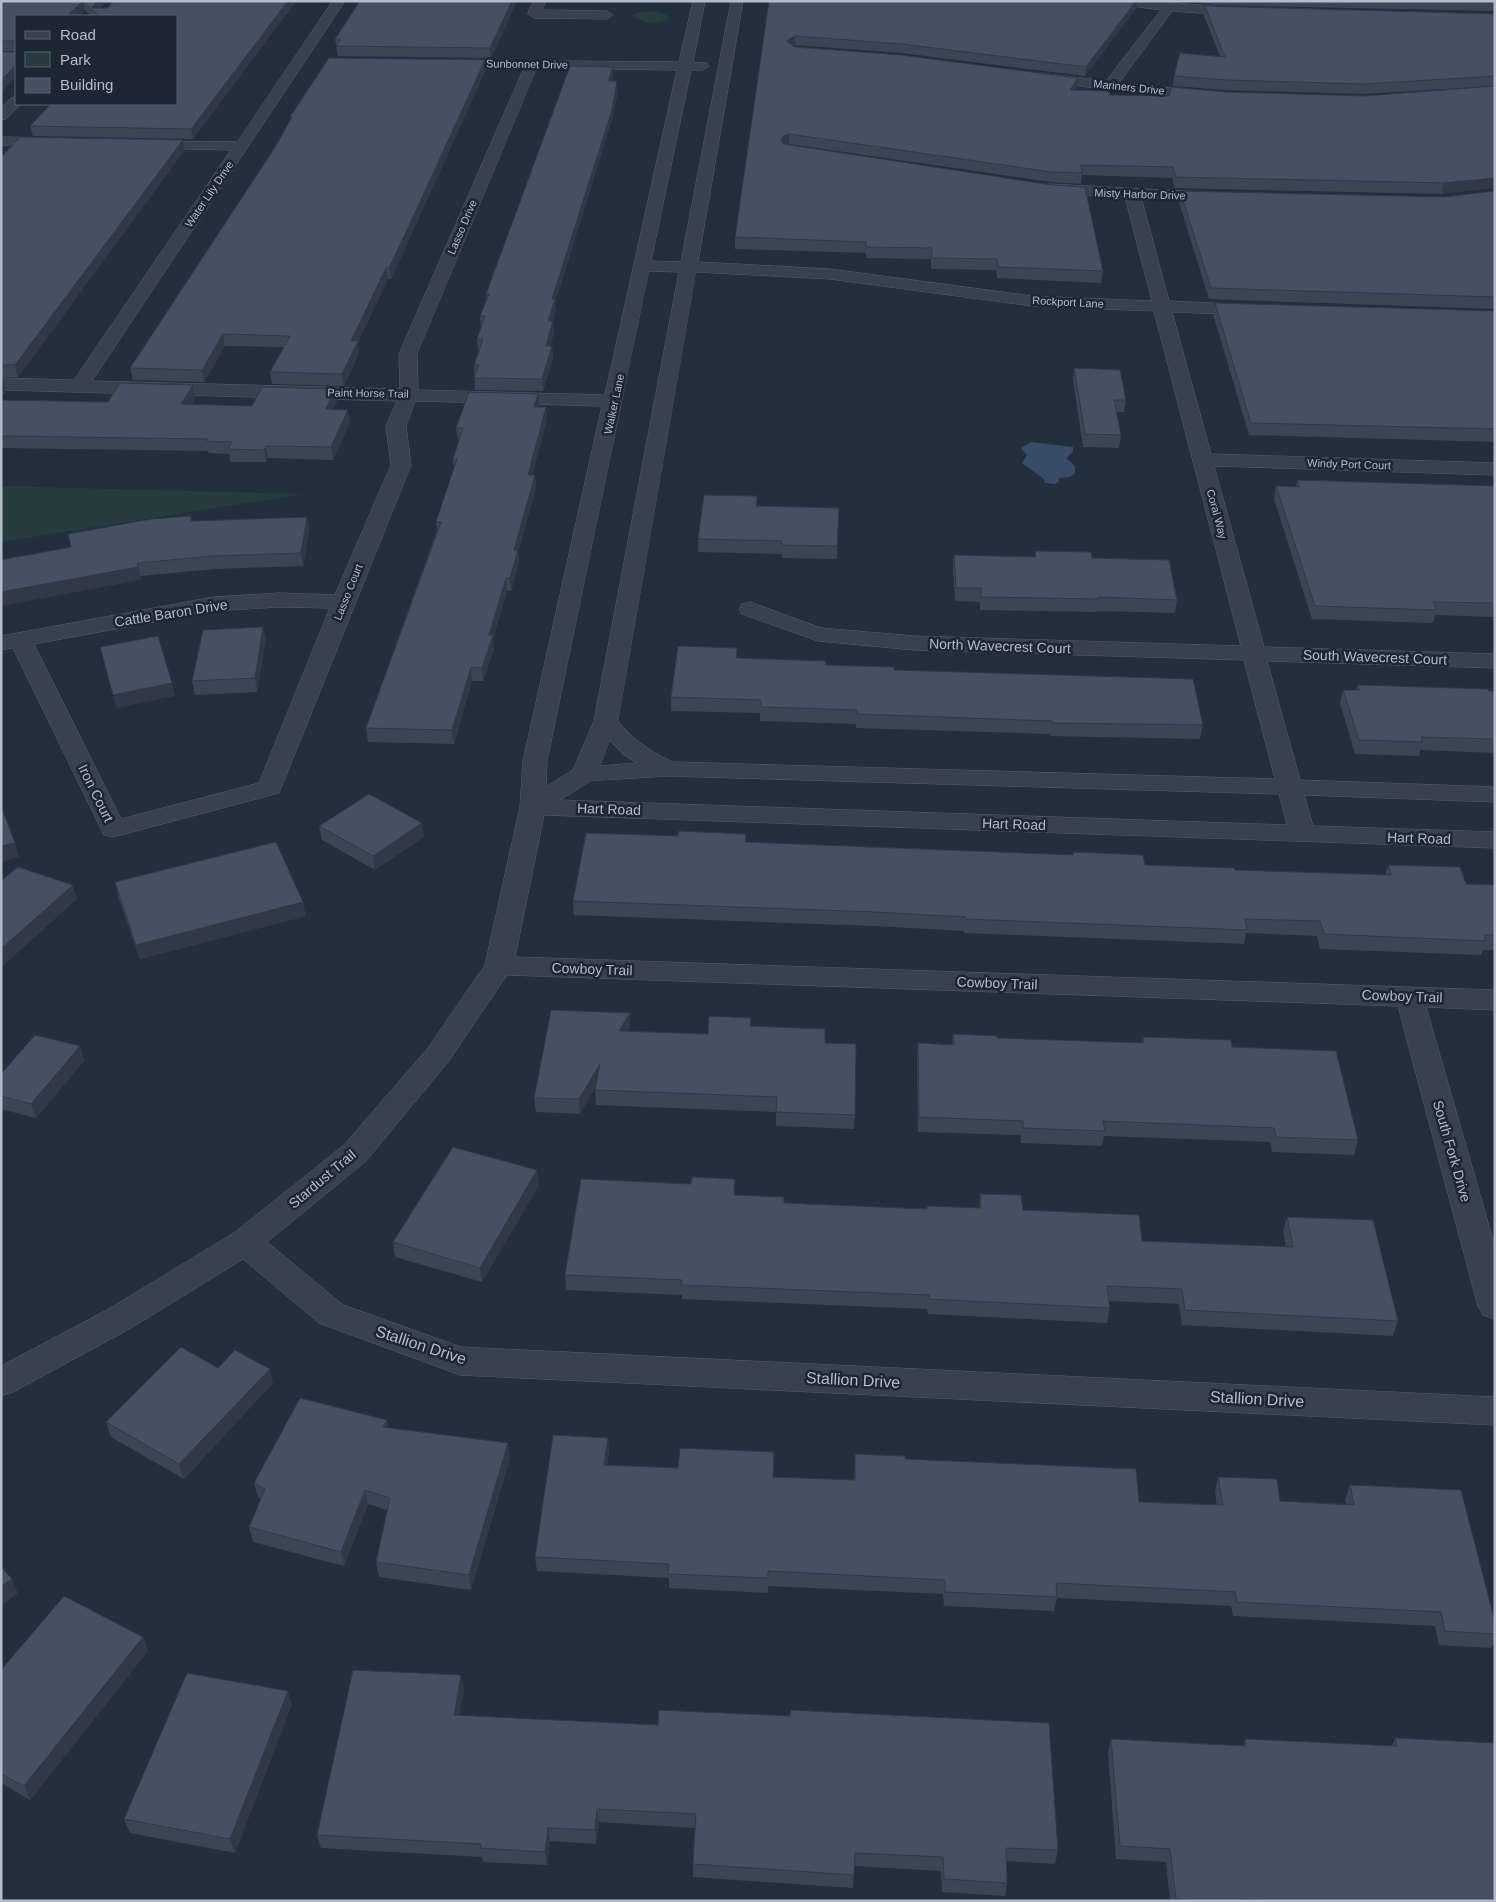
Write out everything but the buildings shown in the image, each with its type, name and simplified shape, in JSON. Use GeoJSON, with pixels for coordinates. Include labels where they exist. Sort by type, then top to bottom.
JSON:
{"type":"FeatureCollection","features":[{"type":"Feature","properties":{"kind":"street","name":"Water Lily Drive"},"geometry":{"type":"LineString","coordinates":[[79,386],[339,1]]}},
{"type":"Feature","properties":{"kind":"street"},"geometry":{"type":"LineString","coordinates":[[540,1],[534,14],[607,15]]}},
{"type":"Feature","properties":{"kind":"street","name":"Walker Lane"},"geometry":{"type":"LineString","coordinates":[[533,807],[536,761],[614,401],[652,266],[657,199],[699,1]]}},
{"type":"Feature","properties":{"kind":"street"},"geometry":{"type":"LineString","coordinates":[[725,1],[724,12],[733,22]]}},
{"type":"Feature","properties":{"kind":"street"},"geometry":{"type":"LineString","coordinates":[[584,774],[606,721],[714,130],[719,66],[733,22],[737,1]]}},
{"type":"Feature","properties":{"kind":"street"},"geometry":{"type":"LineString","coordinates":[[1124,1],[1169,7],[1255,12]]}},
{"type":"Feature","properties":{"kind":"street"},"geometry":{"type":"LineString","coordinates":[[1110,86],[1169,7]]}},
{"type":"Feature","properties":{"kind":"street"},"geometry":{"type":"LineString","coordinates":[[299,61],[318,61]]}},
{"type":"Feature","properties":{"kind":"street","name":"Sunbonnet Drive"},"geometry":{"type":"LineString","coordinates":[[435,62],[719,66]]}},
{"type":"Feature","properties":{"kind":"street","name":"Lasso Drive"},"geometry":{"type":"LineString","coordinates":[[410,394],[408,354],[532,64]]}},
{"type":"Feature","properties":{"kind":"street","name":"Mariners Drive"},"geometry":{"type":"LineString","coordinates":[[1024,75],[1110,86],[1224,96]]}},
{"type":"Feature","properties":{"kind":"street"},"geometry":{"type":"LineString","coordinates":[[1,116],[15,102]]}},
{"type":"Feature","properties":{"kind":"street"},"geometry":{"type":"LineString","coordinates":[[1,141],[68,142]]}},
{"type":"Feature","properties":{"kind":"street"},"geometry":{"type":"LineString","coordinates":[[126,144],[241,146]]}},
{"type":"Feature","properties":{"kind":"street","name":"Misty Harbor Drive"},"geometry":{"type":"LineString","coordinates":[[1032,186],[1132,194],[1228,196]]}},
{"type":"Feature","properties":{"kind":"street","name":"Coral Way"},"geometry":{"type":"LineString","coordinates":[[1132,194],[1302,834]]}},
{"type":"Feature","properties":{"kind":"street"},"geometry":{"type":"LineString","coordinates":[[652,266],[664,242],[668,209],[657,199]]}},
{"type":"Feature","properties":{"kind":"street","name":"Rockport Lane"},"geometry":{"type":"LineString","coordinates":[[652,266],[688,266],[830,274],[1032,301],[1270,310]]}},
{"type":"Feature","properties":{"kind":"street","name":"Paint Horse Trail"},"geometry":{"type":"LineString","coordinates":[[1,384],[614,401]]}},
{"type":"Feature","properties":{"kind":"street","name":"Lasso Court"},"geometry":{"type":"LineString","coordinates":[[270,788],[343,602],[401,466],[396,426],[410,394]]}},
{"type":"Feature","properties":{"kind":"street","name":"Windy Port Court"},"geometry":{"type":"LineString","coordinates":[[1203,460],[1495,468]]}},
{"type":"Feature","properties":{"kind":"street","name":"Cattle Baron Drive"},"geometry":{"type":"LineString","coordinates":[[11,641],[214,604],[279,600],[343,602]]}},
{"type":"Feature","properties":{"kind":"street","name":"North Wavecrest Court"},"geometry":{"type":"LineString","coordinates":[[750,610],[818,634],[914,643],[1254,653]]}},
{"type":"Feature","properties":{"kind":"street","name":"Iron Court"},"geometry":{"type":"LineString","coordinates":[[11,641],[113,829],[270,788]]}},
{"type":"Feature","properties":{"kind":"street","name":"South Wavecrest Court"},"geometry":{"type":"LineString","coordinates":[[1254,653],[1495,660]]}},
{"type":"Feature","properties":{"kind":"street"},"geometry":{"type":"LineString","coordinates":[[606,721],[622,742],[638,756],[668,769]]}},
{"type":"Feature","properties":{"kind":"street"},"geometry":{"type":"LineString","coordinates":[[533,807],[584,774],[668,769],[1290,787],[1495,795]]}},
{"type":"Feature","properties":{"kind":"street","name":"Hart Road"},"geometry":{"type":"LineString","coordinates":[[533,807],[1495,840]]}},
{"type":"Feature","properties":{"kind":"street","name":"Stardust Trail"},"geometry":{"type":"LineString","coordinates":[[1,1382],[119,1319],[245,1242],[355,1153],[438,1056],[499,966],[533,807]]}},
{"type":"Feature","properties":{"kind":"street","name":"Cowboy Trail"},"geometry":{"type":"LineString","coordinates":[[499,966],[1495,1000]]}},
{"type":"Feature","properties":{"kind":"street","name":"South Fork Drive"},"geometry":{"type":"LineString","coordinates":[[1409,996],[1495,1306]]}},
{"type":"Feature","properties":{"kind":"street","name":"Stallion Drive"},"geometry":{"type":"LineString","coordinates":[[245,1242],[331,1314],[460,1361],[1495,1411]]}},
{"type":"Feature","properties":{"kind":"green space"},"geometry":{"type":"Polygon","coordinates":[[[654,11],[667,15],[668,20],[650,24],[632,16],[638,12],[654,11]]]}},
{"type":"Feature","properties":{"kind":"green space"},"geometry":{"type":"Polygon","coordinates":[[[1,486],[304,494],[1,542],[1,486]]]}},
{"type":"Feature","properties":{"kind":"water"},"geometry":{"type":"Polygon","coordinates":[[[1031,442],[1073,447],[1073,452],[1066,458],[1075,466],[1075,473],[1070,477],[1059,478],[1059,481],[1055,484],[1045,483],[1044,479],[1022,463],[1027,455],[1021,448],[1031,442]]]}}]}
